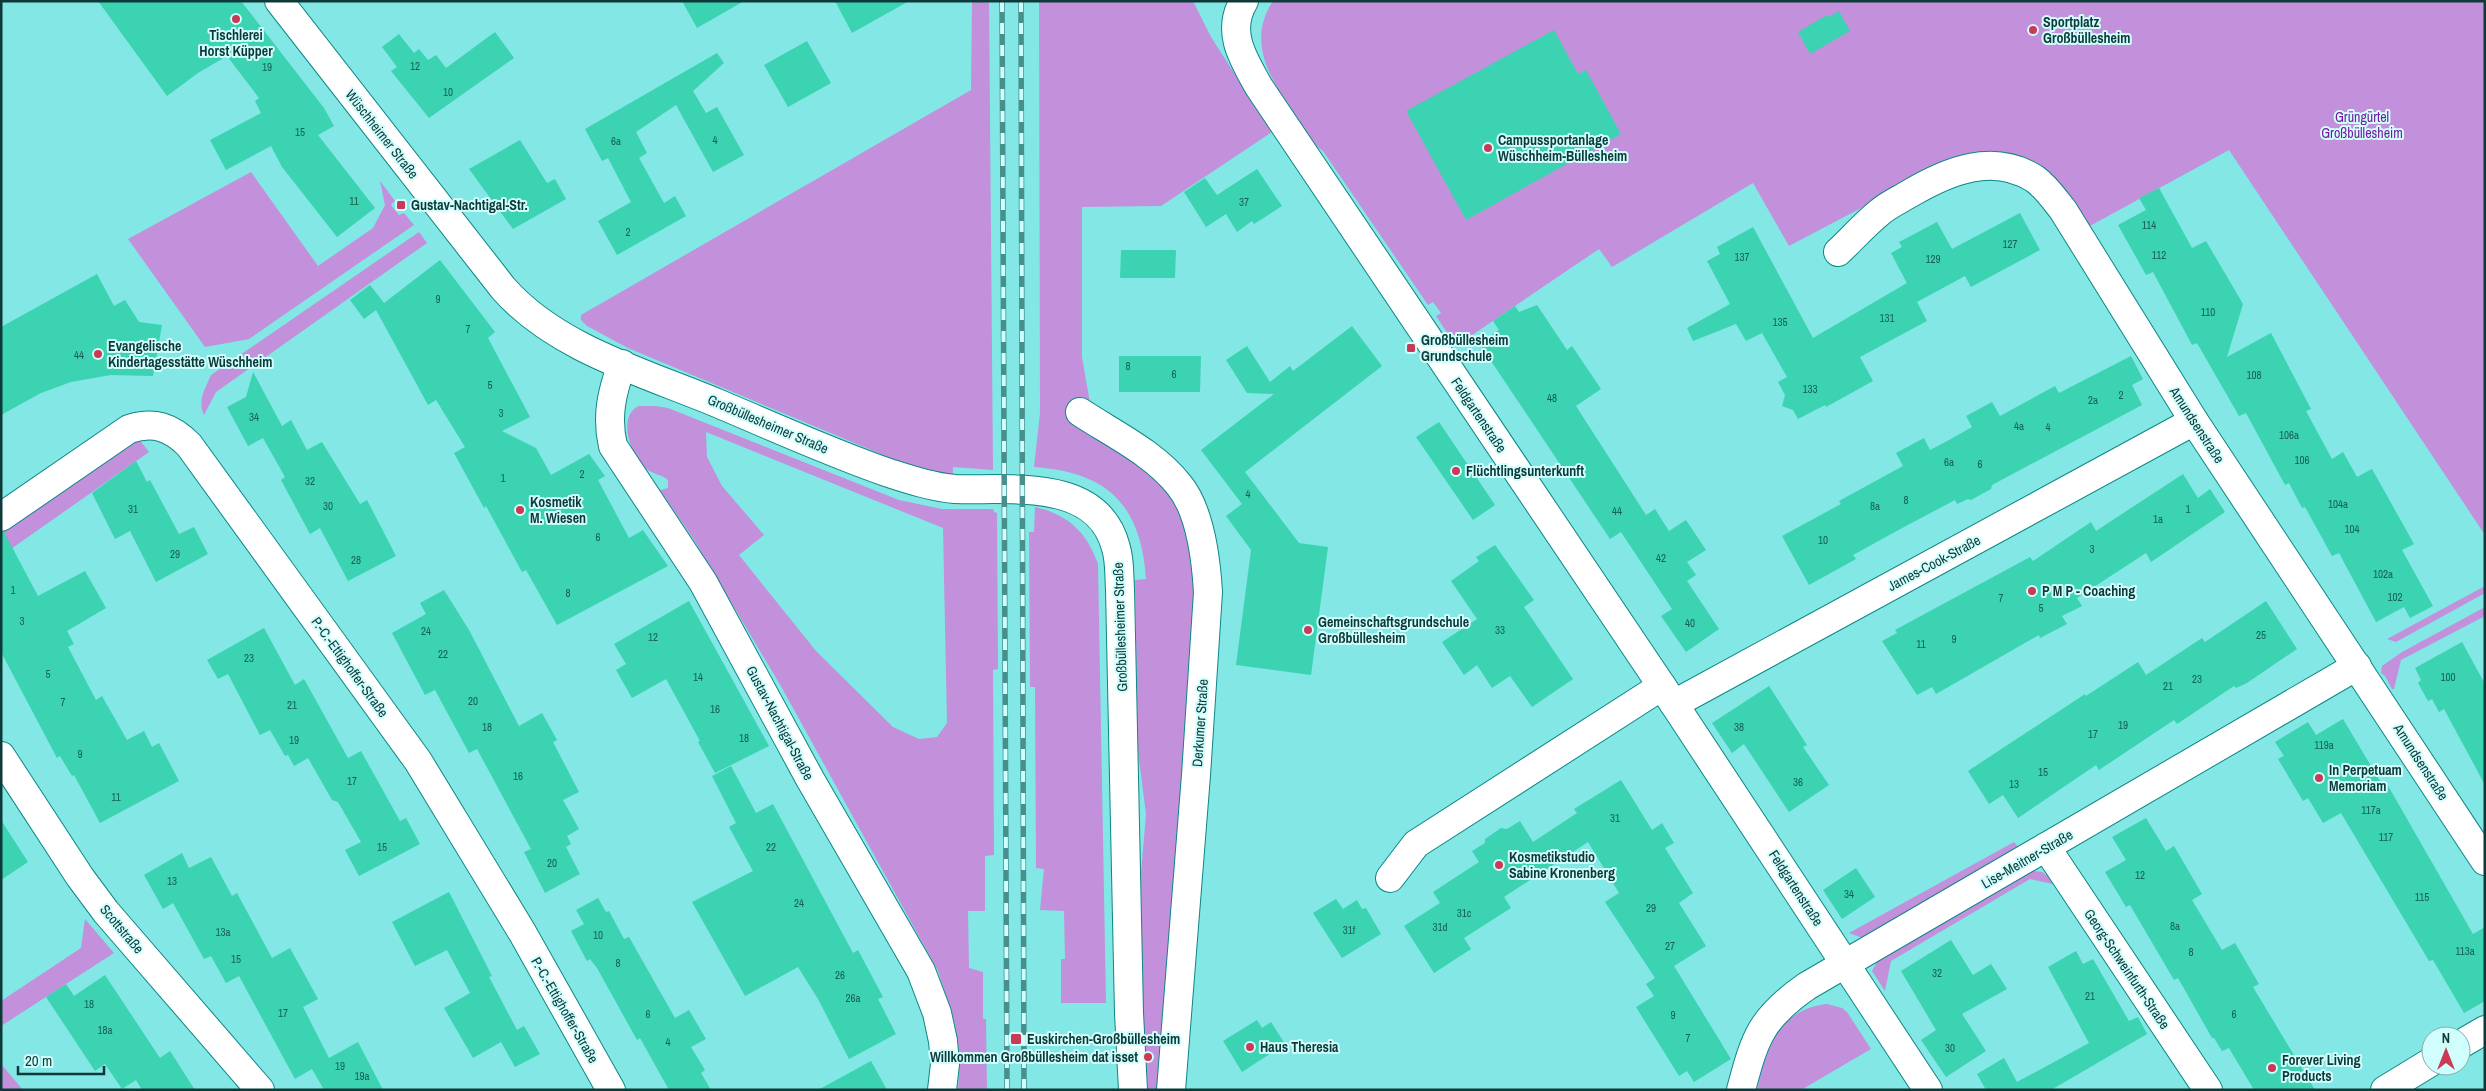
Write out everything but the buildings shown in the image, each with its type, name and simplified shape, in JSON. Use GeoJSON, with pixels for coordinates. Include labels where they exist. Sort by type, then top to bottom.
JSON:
{"type":"FeatureCollection","features":[{"type":"Feature","properties":{"kind":"street","name":"Wüschheimer Straße"},"geometry":{"type":"LineString","coordinates":[[279,1],[503,288],[515,302],[549,329]]}},
{"type":"Feature","properties":{"kind":"street","name":"Feldgartenstraße"},"geometry":{"type":"LineString","coordinates":[[1244,1],[1235,28],[1236,41],[1259,87],[1668,695],[1928,1090]]}},
{"type":"Feature","properties":{"kind":"street","name":"Amundsenstraße"},"geometry":{"type":"LineString","coordinates":[[1838,252],[1880,211],[1928,182],[1951,172],[1969,167],[1999,166],[2024,173],[2047,190],[2063,210],[2194,421],[2485,861]]}},
{"type":"Feature","properties":{"kind":"street","name":"Großbüllesheimer Straße"},"geometry":{"type":"LineString","coordinates":[[549,329],[622,364],[868,466],[908,479],[953,488],[1050,492],[1078,501],[1102,521],[1116,546],[1120,589],[1129,1032],[1133,1090]]}},
{"type":"Feature","properties":{"kind":"street","name":"Gustav-Nachtigal-Straße"},"geometry":{"type":"LineString","coordinates":[[622,364],[610,406],[610,432],[613,446],[702,582],[810,779],[921,972],[937,1013],[943,1041],[945,1064],[942,1090]]}},
{"type":"Feature","properties":{"kind":"street","name":"Derkumer Straße"},"geometry":{"type":"LineString","coordinates":[[1080,412],[1159,464],[1181,486],[1188,499],[1197,526],[1207,569],[1208,592],[1196,775],[1171,1090]]}},
{"type":"Feature","properties":{"kind":"street","name":"James-Cook-Straße"},"geometry":{"type":"LineString","coordinates":[[1668,695],[2194,421]]}},
{"type":"Feature","properties":{"kind":"street","name":"P.-C.-Ettighoffer-Straße"},"geometry":{"type":"LineString","coordinates":[[1,517],[129,429],[140,425],[164,426],[180,436],[418,761],[522,932],[611,1090]]}},
{"type":"Feature","properties":{"kind":"street","name":"Lise-Meitner-Straße"},"geometry":{"type":"LineString","coordinates":[[1741,1090],[1754,1041],[1770,1016],[1785,1001],[1844,963],[2356,666]]}},
{"type":"Feature","properties":{"kind":"street"},"geometry":{"type":"LineString","coordinates":[[1390,878],[1416,844],[1668,695]]}},
{"type":"Feature","properties":{"kind":"street","name":"Scottstraße"},"geometry":{"type":"LineString","coordinates":[[1,756],[49,831],[106,912],[260,1090]]}},
{"type":"Feature","properties":{"kind":"street","name":"Georg-Schweinfurth-Straße"},"geometry":{"type":"LineString","coordinates":[[2046,847],[2208,1090]]}},
{"type":"Feature","properties":{"kind":"street"},"geometry":{"type":"LineString","coordinates":[[2471,1038],[2485,1030]]}},
{"type":"Feature","properties":{"kind":"street"},"geometry":{"type":"LineString","coordinates":[[2385,1090],[2421,1068]]}},
{"type":"Feature","properties":{"kind":"green space"},"geometry":{"type":"Polygon","coordinates":[[[972,1],[989,1],[993,470],[953,467],[953,474],[939,473],[895,460],[628,348],[587,326],[581,320],[581,315],[971,90],[972,1]]]}},
{"type":"Feature","properties":{"kind":"green space"},"geometry":{"type":"Polygon","coordinates":[[[1039,1],[1193,1],[1211,37],[1272,132],[1161,206],[1082,207],[1082,357],[1091,409],[1079,403],[1069,420],[1133,461],[1163,487],[1175,501],[1182,515],[1189,540],[1197,582],[1162,1090],[1148,1090],[1143,1018],[1141,873],[1146,814],[1138,752],[1135,580],[1146,579],[1143,553],[1137,531],[1128,512],[1116,497],[1101,485],[1082,476],[1060,470],[1034,467],[1040,413],[1039,1]]]}},
{"type":"Feature","properties":{"kind":"green space","name":"Grüngürtel Großbüllesheim"},"geometry":{"type":"Polygon","coordinates":[[[1273,1],[2485,1],[2485,535],[2229,150],[2088,227],[2057,184],[1937,168],[1789,246],[1753,183],[1612,267],[1599,249],[1456,346],[1436,316],[1441,313],[1433,302],[1428,305],[1323,151],[1315,145],[1278,89],[1263,55],[1261,38],[1264,20],[1273,1]]]}},
{"type":"Feature","properties":{"kind":"green space"},"geometry":{"type":"Polygon","coordinates":[[[251,172],[318,266],[373,228],[385,205],[380,181],[395,201],[391,205],[399,215],[404,213],[414,225],[249,339],[205,347],[128,239],[251,172]]]}},
{"type":"Feature","properties":{"kind":"green space"},"geometry":{"type":"Polygon","coordinates":[[[419,232],[427,243],[216,392],[204,415],[201,405],[204,390],[211,375],[419,232]]]}},
{"type":"Feature","properties":{"kind":"green space"},"geometry":{"type":"Polygon","coordinates":[[[639,406],[668,408],[899,500],[942,509],[993,509],[997,513],[998,669],[993,670],[994,855],[985,856],[985,911],[968,911],[969,968],[983,972],[983,1019],[986,1019],[987,1090],[958,1090],[960,1058],[955,1025],[938,971],[782,688],[694,540],[660,490],[668,488],[668,480],[648,470],[636,457],[628,438],[627,428],[628,419],[632,411],[639,406]],[[706,432],[707,457],[722,486],[764,535],[739,555],[816,651],[893,727],[919,739],[937,737],[947,723],[943,528],[706,432]]]}},
{"type":"Feature","properties":{"kind":"green space"},"geometry":{"type":"Polygon","coordinates":[[[138,438],[149,452],[1,556],[1,530],[138,438]]]}},
{"type":"Feature","properties":{"kind":"green space"},"geometry":{"type":"Polygon","coordinates":[[[1035,507],[1057,514],[1074,526],[1088,543],[1098,564],[1106,1003],[1061,1003],[1061,959],[1065,959],[1064,911],[1040,910],[1044,869],[1036,868],[1035,687],[1030,687],[1029,532],[1034,532],[1035,507]]]}},
{"type":"Feature","properties":{"kind":"green space"},"geometry":{"type":"Polygon","coordinates":[[[2485,586],[2485,593],[2396,642],[2387,639],[2485,586]]]}},
{"type":"Feature","properties":{"kind":"green space"},"geometry":{"type":"Polygon","coordinates":[[[2485,607],[2485,616],[2401,660],[2394,689],[2392,689],[2385,676],[2381,673],[2382,666],[2402,652],[2485,607]]]}},
{"type":"Feature","properties":{"kind":"green space"},"geometry":{"type":"Polygon","coordinates":[[[2014,842],[2020,849],[1865,939],[1849,933],[2014,842]]]}},
{"type":"Feature","properties":{"kind":"green space"},"geometry":{"type":"Polygon","coordinates":[[[2026,872],[2042,872],[2062,886],[2030,879],[1891,961],[1885,991],[1872,971],[1878,960],[2026,872]]]}},
{"type":"Feature","properties":{"kind":"green space"},"geometry":{"type":"Polygon","coordinates":[[[85,919],[114,953],[1,1026],[1,1001],[81,948],[85,919]]]}},
{"type":"Feature","properties":{"kind":"green space"},"geometry":{"type":"Polygon","coordinates":[[[1827,1004],[1842,1008],[1847,1012],[1871,1049],[1801,1090],[1757,1090],[1770,1046],[1777,1034],[1796,1014],[1827,1004]]]}},
{"type":"Feature","properties":{"kind":"green space"},"geometry":{"type":"Polygon","coordinates":[[[1,1064],[23,1090],[1,1090],[1,1064]]]}},
{"type":"Feature","properties":{"kind":"railway"},"geometry":{"type":"LineString","coordinates":[[1002,1],[1007,1090]]}},
{"type":"Feature","properties":{"kind":"railway"},"geometry":{"type":"LineString","coordinates":[[1021,1],[1024,1090]]}},
{"type":"Feature","properties":{"kind":"place","name":"Tischlerei Horst Küpper"},"geometry":{"type":"Point","coordinates":[236,19]}},
{"type":"Feature","properties":{"kind":"place","name":"Sportplatz Großbüllesheim"},"geometry":{"type":"Point","coordinates":[2033,30]}},
{"type":"Feature","properties":{"kind":"place","name":"Campussportanlage Wüschheim-Büllesheim"},"geometry":{"type":"Point","coordinates":[1488,148]}},
{"type":"Feature","properties":{"kind":"place","name":"Gustav-Nachtigal-Str."},"geometry":{"type":"Point","coordinates":[401,205]}},
{"type":"Feature","properties":{"kind":"place","name":"Großbüllesheim Grundschule"},"geometry":{"type":"Point","coordinates":[1411,348]}},
{"type":"Feature","properties":{"kind":"place","name":"Evangelische Kindertagesstätte Wüschheim"},"geometry":{"type":"Point","coordinates":[98,354]}},
{"type":"Feature","properties":{"kind":"place","name":"Flüchtlingsunterkunft"},"geometry":{"type":"Point","coordinates":[1456,471]}},
{"type":"Feature","properties":{"kind":"place","name":"Kosmetik M. Wiesen"},"geometry":{"type":"Point","coordinates":[520,510]}},
{"type":"Feature","properties":{"kind":"place","name":"P M P - Coaching"},"geometry":{"type":"Point","coordinates":[2032,591]}},
{"type":"Feature","properties":{"kind":"place","name":"Gemeinschaftsgrundschule Großbüllesheim"},"geometry":{"type":"Point","coordinates":[1308,630]}},
{"type":"Feature","properties":{"kind":"place","name":"In Perpetuam Memoriam"},"geometry":{"type":"Point","coordinates":[2319,778]}},
{"type":"Feature","properties":{"kind":"place","name":"Kosmetikstudio Sabine Kronenberg"},"geometry":{"type":"Point","coordinates":[1499,865]}},
{"type":"Feature","properties":{"kind":"place","name":"Euskirchen-Großbüllesheim"},"geometry":{"type":"Point","coordinates":[1016,1039]}},
{"type":"Feature","properties":{"kind":"place","name":"Haus Theresia"},"geometry":{"type":"Point","coordinates":[1250,1047]}},
{"type":"Feature","properties":{"kind":"place","name":"Willkommen Großbüllesheim dat isset"},"geometry":{"type":"Point","coordinates":[1148,1057]}},
{"type":"Feature","properties":{"kind":"place","name":"Forever Living Products"},"geometry":{"type":"Point","coordinates":[2272,1068]}}]}
